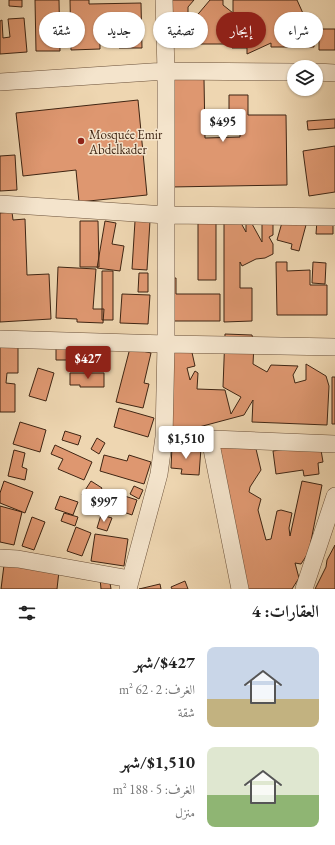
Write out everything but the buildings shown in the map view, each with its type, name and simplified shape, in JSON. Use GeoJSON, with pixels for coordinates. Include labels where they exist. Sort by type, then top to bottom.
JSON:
{"type":"FeatureCollection","features":[{"type":"Feature","properties":{"kind":"street"},"geometry":{"type":"LineString","coordinates":[[0,558],[18,559],[129,584],[159,474],[164,437],[166,344],[166,71],[164,0]]}},
{"type":"Feature","properties":{"kind":"street"},"geometry":{"type":"LineString","coordinates":[[0,82],[166,71],[287,72]]}},
{"type":"Feature","properties":{"kind":"street"},"geometry":{"type":"LineString","coordinates":[[323,72],[335,73]]}},
{"type":"Feature","properties":{"kind":"street"},"geometry":{"type":"LineString","coordinates":[[0,204],[166,215],[335,216]]}},
{"type":"Feature","properties":{"kind":"street"},"geometry":{"type":"LineString","coordinates":[[0,339],[335,347]]}},
{"type":"Feature","properties":{"kind":"street"},"geometry":{"type":"LineString","coordinates":[[164,437],[335,444]]}},
{"type":"Feature","properties":{"kind":"street"},"geometry":{"type":"LineString","coordinates":[[210,439],[240,589]]}},
{"type":"Feature","properties":{"kind":"street"},"geometry":{"type":"LineString","coordinates":[[304,589],[335,496]]}},
{"type":"Feature","properties":{"kind":"place","name":"Mosquée Emir Abdelkader"},"geometry":{"type":"Point","coordinates":[81,141]}}]}
